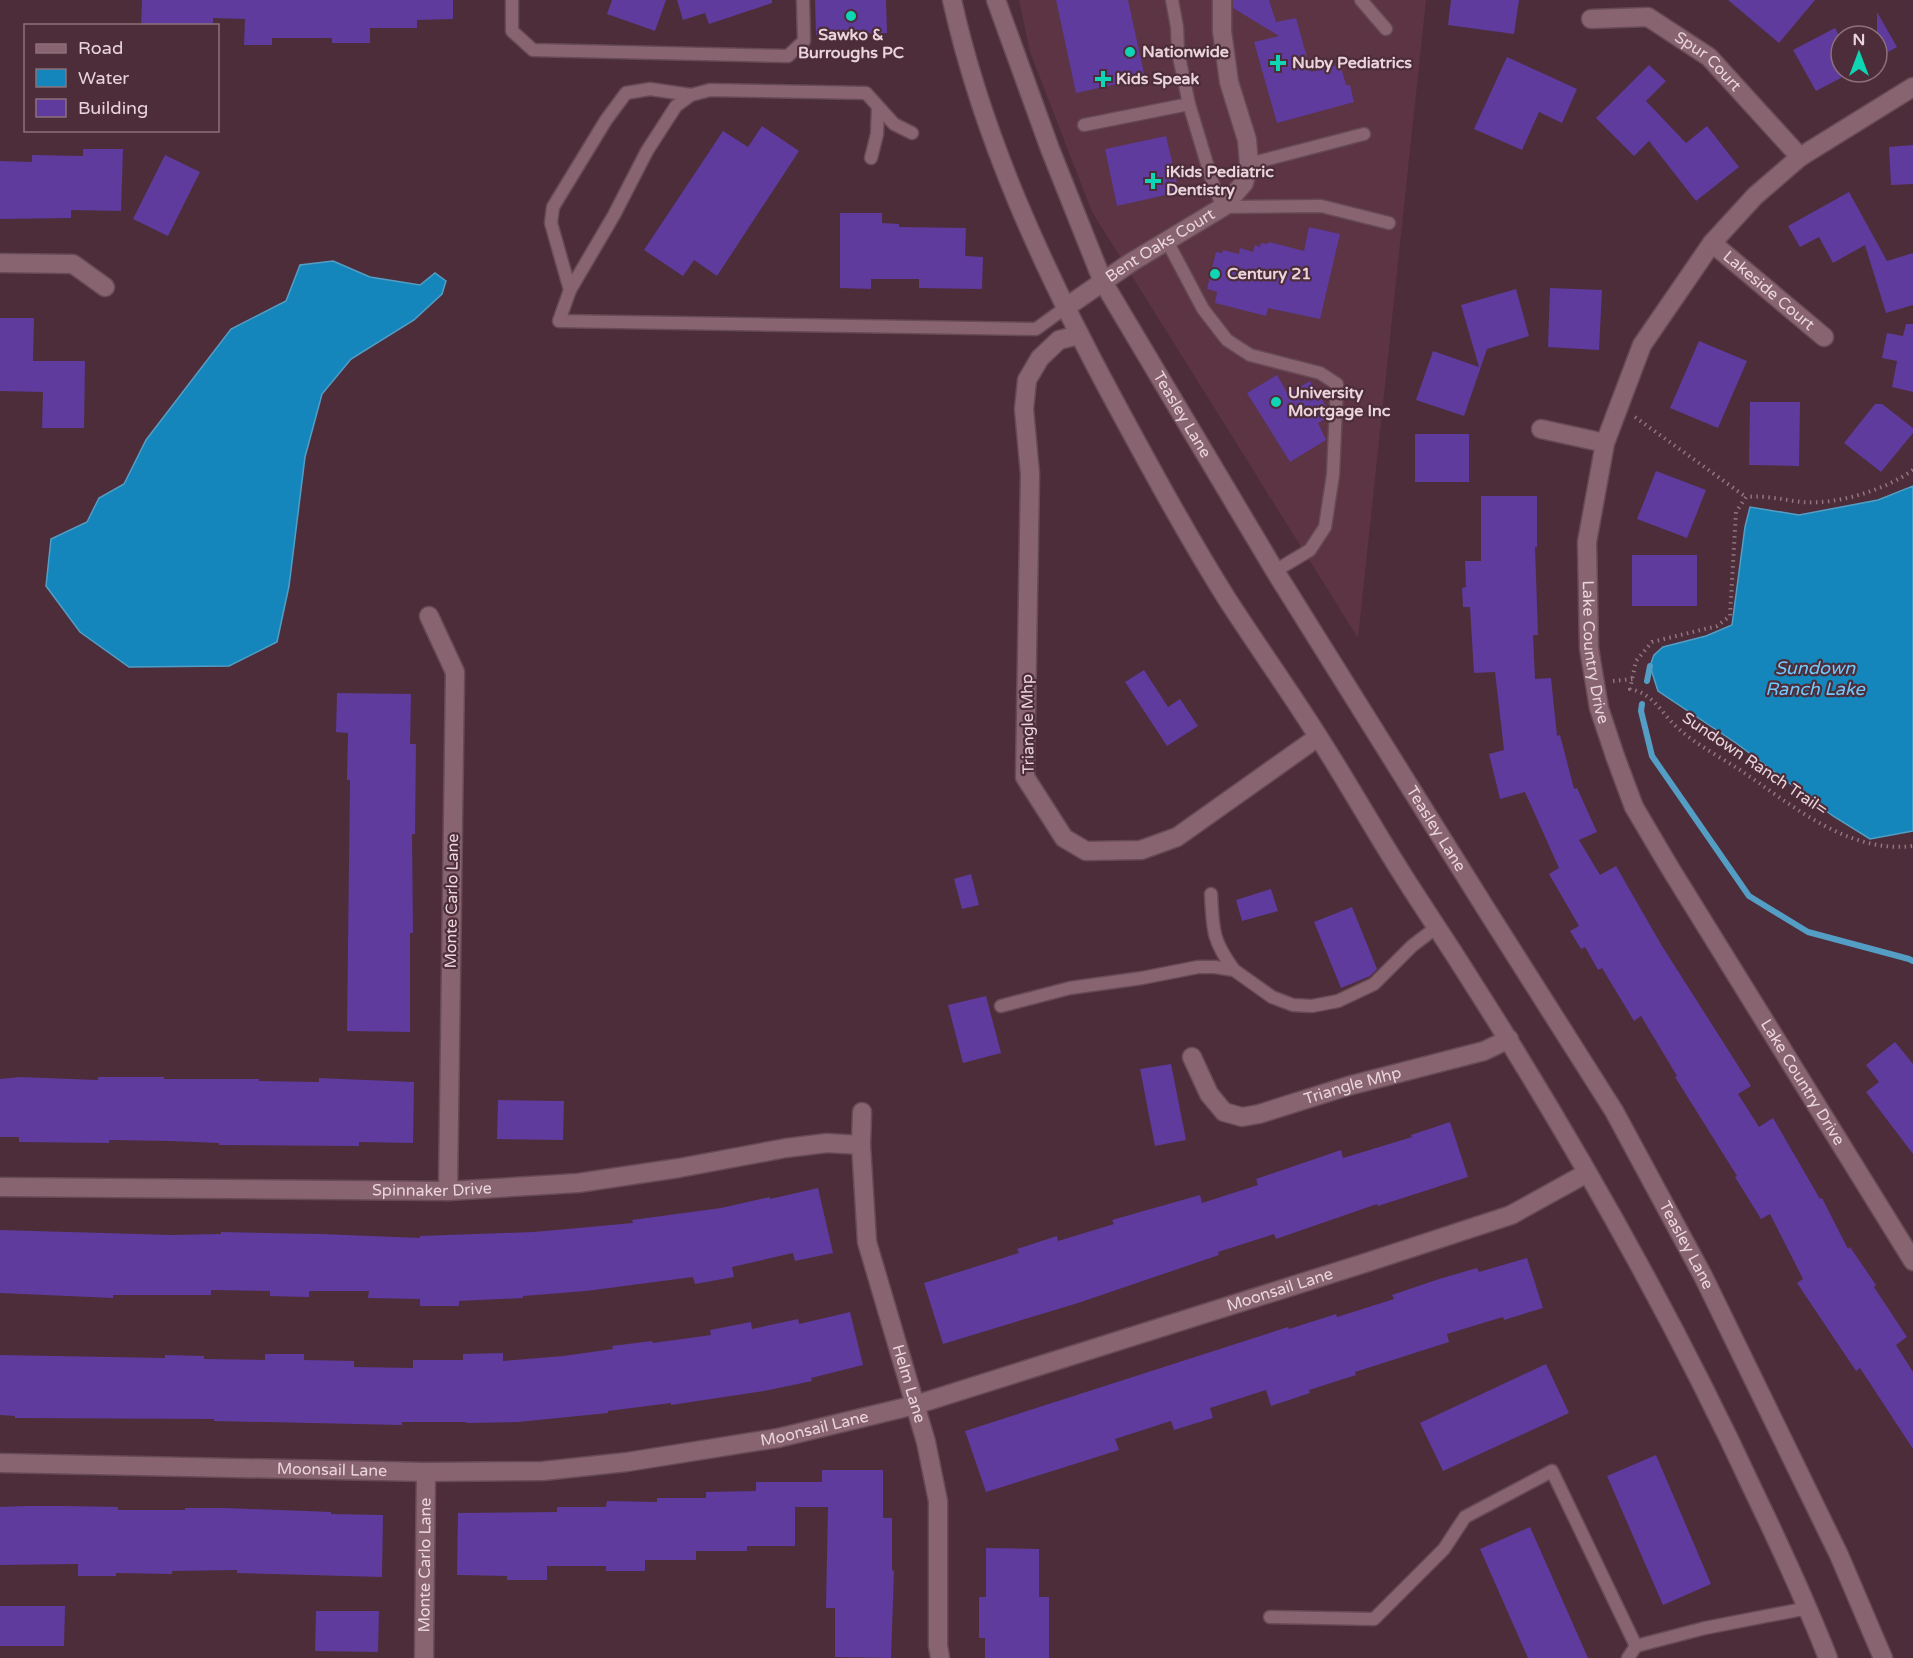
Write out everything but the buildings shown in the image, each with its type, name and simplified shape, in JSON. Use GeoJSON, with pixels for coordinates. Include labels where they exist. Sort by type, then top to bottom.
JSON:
{"type":"FeatureCollection","features":[{"type":"Feature","properties":{"kind":"street"},"geometry":{"type":"LineString","coordinates":[[952,0],[980,103],[1020,211],[1079,335],[1170,504],[1228,600],[1318,737],[1509,1039],[1587,1173],[1712,1400],[1808,1608],[1828,1658]]}},
{"type":"Feature","properties":{"kind":"street","name":"Teasley Lane"},"geometry":{"type":"LineString","coordinates":[[996,0],[1050,149],[1103,282],[1275,571],[1614,1111],[1708,1287],[1839,1555],[1883,1658]]}},
{"type":"Feature","properties":{"kind":"street"},"geometry":{"type":"LineString","coordinates":[[1222,0],[1222,31],[1230,82],[1247,140],[1249,164]]}},
{"type":"Feature","properties":{"kind":"street","name":"Spur Court"},"geometry":{"type":"LineString","coordinates":[[1591,19],[1648,17],[1708,57],[1800,157]]}},
{"type":"Feature","properties":{"kind":"street","name":"Lake Country Drive"},"geometry":{"type":"LineString","coordinates":[[1913,87],[1800,157],[1755,196],[1712,243],[1642,345],[1605,443],[1587,542],[1589,648],[1599,708],[1634,807],[1913,1261]]}},
{"type":"Feature","properties":{"kind":"street","name":"Bent Oaks Court"},"geometry":{"type":"LineString","coordinates":[[1065,308],[1223,207],[1244,183],[1249,164]]}},
{"type":"Feature","properties":{"kind":"street","name":"Lakeside Court"},"geometry":{"type":"LineString","coordinates":[[1712,243],[1824,337]]}},
{"type":"Feature","properties":{"kind":"street"},"geometry":{"type":"LineString","coordinates":[[0,262],[73,264],[105,287]]}},
{"type":"Feature","properties":{"kind":"street","name":"Triangle Mhp"},"geometry":{"type":"LineString","coordinates":[[1079,335],[1059,340],[1040,358],[1027,380],[1024,409],[1030,474],[1025,777],[1064,838],[1086,851],[1141,850],[1177,837],[1318,737]]}},
{"type":"Feature","properties":{"kind":"street"},"geometry":{"type":"LineString","coordinates":[[1541,429],[1605,443]]}},
{"type":"Feature","properties":{"kind":"street","name":"Monte Carlo Lane"},"geometry":{"type":"LineString","coordinates":[[429,616],[455,672],[448,1191]]}},
{"type":"Feature","properties":{"kind":"street","name":"Triangle Mhp"},"geometry":{"type":"LineString","coordinates":[[1192,1057],[1209,1094],[1224,1112],[1242,1117],[1259,1114],[1348,1086],[1485,1051],[1509,1039]]}},
{"type":"Feature","properties":{"kind":"street","name":"Helm Lane"},"geometry":{"type":"LineString","coordinates":[[862,1112],[861,1145],[867,1242],[926,1442],[938,1501],[940,1658]]}},
{"type":"Feature","properties":{"kind":"street","name":"Spinnaker Drive"},"geometry":{"type":"LineString","coordinates":[[0,1187],[448,1191],[578,1183],[679,1168],[786,1148],[827,1143],[861,1145]]}},
{"type":"Feature","properties":{"kind":"street","name":"Moonsail Lane"},"geometry":{"type":"LineString","coordinates":[[0,1463],[426,1472],[543,1471],[627,1462],[778,1438],[915,1405],[1511,1215],[1587,1173]]}},
{"type":"Feature","properties":{"kind":"street","name":"Monte Carlo Lane"},"geometry":{"type":"LineString","coordinates":[[424,1658],[426,1472]]}},
{"type":"Feature","properties":{"kind":"lane"},"geometry":{"type":"LineString","coordinates":[[512,0],[512,31],[533,50],[788,56],[804,41],[803,0]]}},
{"type":"Feature","properties":{"kind":"lane"},"geometry":{"type":"LineString","coordinates":[[1172,0],[1177,27],[1178,52],[1189,104],[1214,186],[1223,207],[1321,206],[1389,223]]}},
{"type":"Feature","properties":{"kind":"lane"},"geometry":{"type":"LineString","coordinates":[[1361,0],[1386,29]]}},
{"type":"Feature","properties":{"kind":"lane"},"geometry":{"type":"LineString","coordinates":[[570,291],[551,223],[553,207],[606,120],[626,93],[650,89],[691,95]]}},
{"type":"Feature","properties":{"kind":"lane"},"geometry":{"type":"LineString","coordinates":[[912,133],[894,124],[866,93],[710,90],[691,95],[676,106],[647,151],[614,215],[570,291],[560,321],[1036,329],[1065,308]]}},
{"type":"Feature","properties":{"kind":"lane"},"geometry":{"type":"LineString","coordinates":[[1084,125],[1189,104]]}},
{"type":"Feature","properties":{"kind":"lane"},"geometry":{"type":"LineString","coordinates":[[871,158],[877,134],[878,107]]}},
{"type":"Feature","properties":{"kind":"lane"},"geometry":{"type":"LineString","coordinates":[[1249,164],[1364,134]]}},
{"type":"Feature","properties":{"kind":"lane"},"geometry":{"type":"LineString","coordinates":[[1167,241],[1203,309],[1227,340],[1250,355],[1320,373],[1337,384],[1333,475],[1325,527],[1310,550],[1275,571]]}},
{"type":"Feature","properties":{"kind":"lane"},"geometry":{"type":"LineString","coordinates":[[1211,894],[1213,933],[1223,955],[1234,970],[1272,997],[1293,1005],[1312,1006],[1338,1001],[1374,984],[1412,946],[1439,928]]}},
{"type":"Feature","properties":{"kind":"lane"},"geometry":{"type":"LineString","coordinates":[[1001,1006],[1070,988],[1198,967],[1215,966],[1234,970]]}},
{"type":"Feature","properties":{"kind":"lane"},"geometry":{"type":"LineString","coordinates":[[1270,1617],[1374,1618],[1444,1549],[1465,1517],[1552,1471],[1636,1646]]}},
{"type":"Feature","properties":{"kind":"lane"},"geometry":{"type":"LineString","coordinates":[[1628,1658],[1636,1646],[1705,1628],[1808,1608]]}},
{"type":"Feature","properties":{"kind":"path"},"geometry":{"type":"LineString","coordinates":[[1632,415],[1746,497],[1761,496],[1804,503],[1854,498],[1901,478],[1913,470]]}},
{"type":"Feature","properties":{"kind":"path","name":"Sundown Ranch Trail="},"geometry":{"type":"LineString","coordinates":[[1746,497],[1736,512],[1730,616],[1717,626],[1652,642],[1636,661],[1630,689],[1643,692],[1678,729],[1824,826],[1864,843],[1897,848],[1913,846]]}},
{"type":"Feature","properties":{"kind":"shaded area"},"geometry":{"type":"Polygon","coordinates":[[[1019,0],[1426,0],[1358,638],[1092,212],[1030,52],[1019,0]]]}},
{"type":"Feature","properties":{"kind":"water"},"geometry":{"type":"Polygon","coordinates":[[[333,261],[370,277],[420,285],[435,273],[446,281],[442,294],[414,320],[351,359],[322,394],[305,457],[289,586],[277,642],[229,666],[129,667],[80,632],[46,586],[51,539],[87,522],[99,498],[124,484],[146,440],[231,329],[286,301],[300,265],[333,261]]]}},
{"type":"Feature","properties":{"kind":"water","name":"Sundown Ranch Lake"},"geometry":{"type":"Polygon","coordinates":[[[1913,486],[1913,831],[1870,839],[1833,816],[1736,743],[1658,691],[1650,666],[1654,655],[1663,647],[1706,636],[1732,625],[1745,527],[1750,507],[1799,515],[1878,500],[1913,486]]]}},
{"type":"Feature","properties":{"kind":"waterway"},"geometry":{"type":"LineString","coordinates":[[1647,681],[1650,666]]}},
{"type":"Feature","properties":{"kind":"waterway"},"geometry":{"type":"LineString","coordinates":[[1642,704],[1641,711],[1652,756],[1749,896],[1808,932],[1913,961]]}},
{"type":"Feature","properties":{"kind":"place","name":"Sawko & Burroughs PC"},"geometry":{"type":"Point","coordinates":[851,16]}},
{"type":"Feature","properties":{"kind":"place","name":"Nationwide"},"geometry":{"type":"Point","coordinates":[1130,52]}},
{"type":"Feature","properties":{"kind":"place","name":"Nuby Pediatrics"},"geometry":{"type":"Point","coordinates":[1278,63]}},
{"type":"Feature","properties":{"kind":"place","name":"Kids Speak"},"geometry":{"type":"Point","coordinates":[1103,79]}},
{"type":"Feature","properties":{"kind":"place","name":"iKids Pediatric Dentistry"},"geometry":{"type":"Point","coordinates":[1153,181]}},
{"type":"Feature","properties":{"kind":"place","name":"Century 21"},"geometry":{"type":"Point","coordinates":[1215,274]}},
{"type":"Feature","properties":{"kind":"place","name":"University Mortgage Inc"},"geometry":{"type":"Point","coordinates":[1276,402]}}]}
